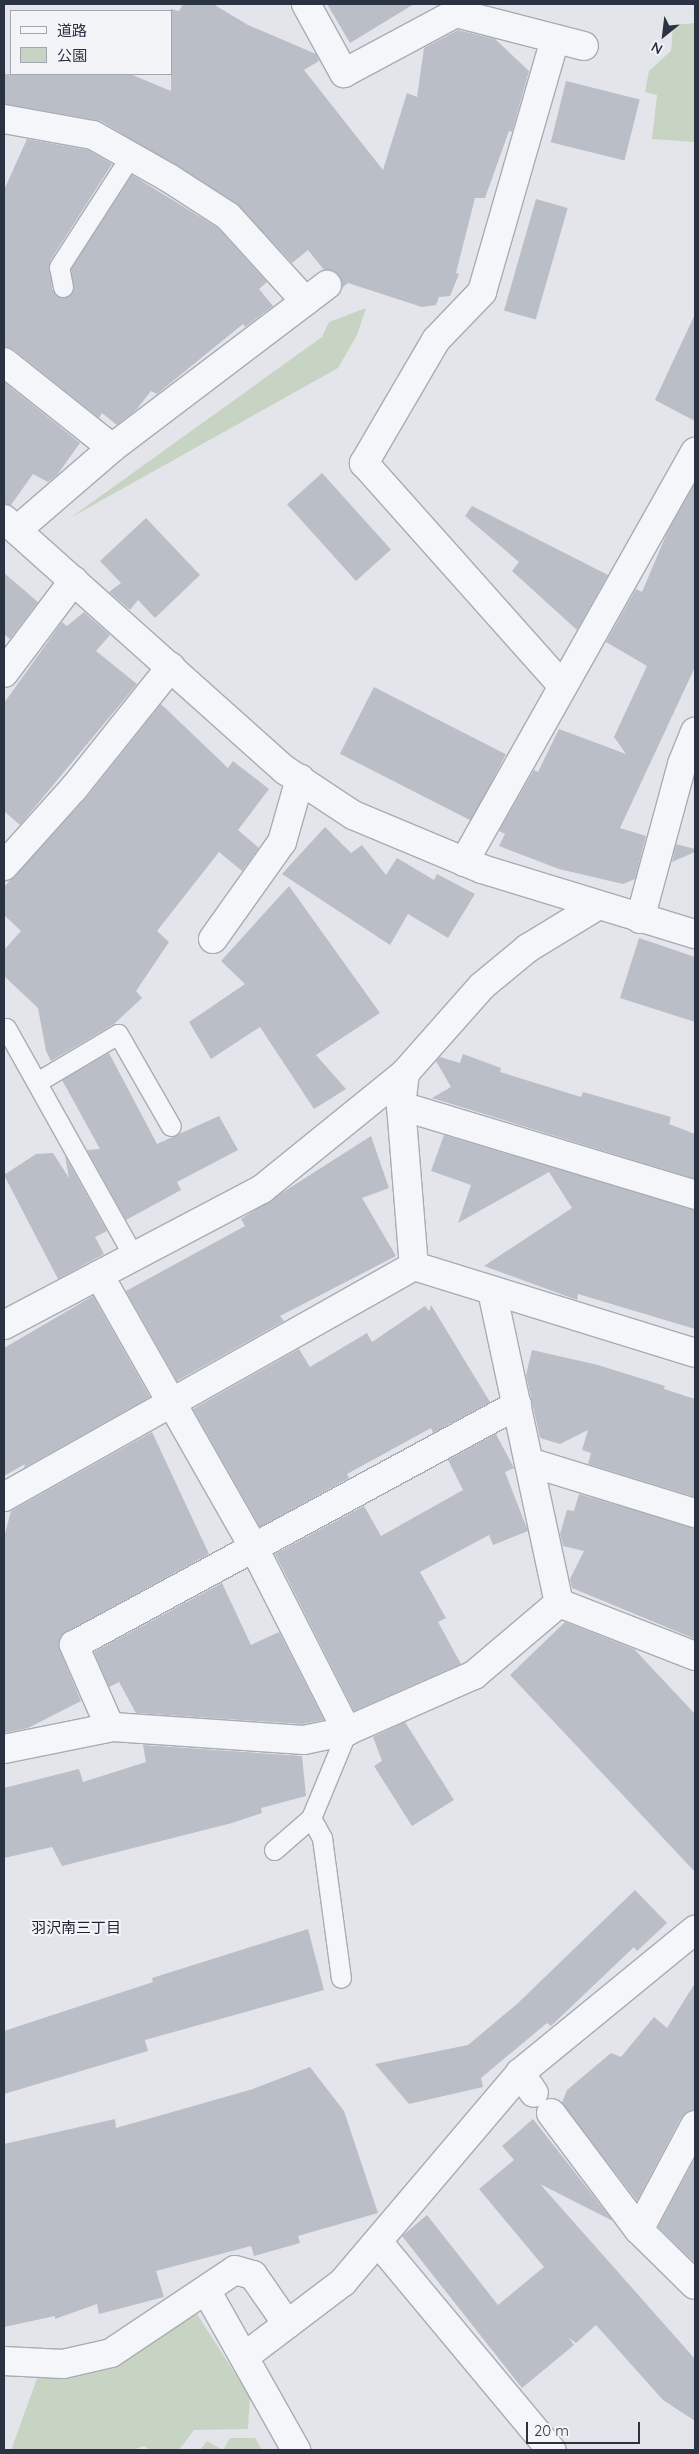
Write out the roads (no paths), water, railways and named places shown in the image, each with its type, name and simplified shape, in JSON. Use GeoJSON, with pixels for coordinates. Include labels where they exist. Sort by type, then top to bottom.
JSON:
{"type":"FeatureCollection","features":[{"type":"Feature","properties":{"kind":"street"},"geometry":{"type":"LineString","coordinates":[[306,4],[344,73],[456,14],[584,46]]}},
{"type":"Feature","properties":{"kind":"street"},"geometry":{"type":"LineString","coordinates":[[554,39],[482,292],[436,340],[364,463],[563,686]]}},
{"type":"Feature","properties":{"kind":"street"},"geometry":{"type":"LineString","coordinates":[[4,119],[93,135],[228,216],[316,293],[10,524],[300,779],[353,815],[464,862],[597,906],[695,934]]}},
{"type":"Feature","properties":{"kind":"street"},"geometry":{"type":"LineString","coordinates":[[4,362],[112,448]]}},
{"type":"Feature","properties":{"kind":"street"},"geometry":{"type":"LineString","coordinates":[[464,862],[695,452]]}},
{"type":"Feature","properties":{"kind":"street"},"geometry":{"type":"LineString","coordinates":[[4,672],[74,580]]}},
{"type":"Feature","properties":{"kind":"street"},"geometry":{"type":"LineString","coordinates":[[4,866],[74,788],[171,667]]}},
{"type":"Feature","properties":{"kind":"street"},"geometry":{"type":"LineString","coordinates":[[640,919],[682,764],[695,731]]}},
{"type":"Feature","properties":{"kind":"street"},"geometry":{"type":"LineString","coordinates":[[213,939],[282,842],[300,779]]}},
{"type":"Feature","properties":{"kind":"street"},"geometry":{"type":"LineString","coordinates":[[4,1326],[262,1189],[405,1073],[482,986],[528,948],[597,906]]}},
{"type":"Feature","properties":{"kind":"street"},"geometry":{"type":"LineString","coordinates":[[405,1073],[400,1106],[414,1266]]}},
{"type":"Feature","properties":{"kind":"street"},"geometry":{"type":"LineString","coordinates":[[400,1106],[695,1195]]}},
{"type":"Feature","properties":{"kind":"street"},"geometry":{"type":"LineString","coordinates":[[4,1498],[414,1266],[695,1353]]}},
{"type":"Feature","properties":{"kind":"street"},"geometry":{"type":"LineString","coordinates":[[99,1275],[252,1546],[347,1732]]}},
{"type":"Feature","properties":{"kind":"street"},"geometry":{"type":"LineString","coordinates":[[492,1291],[559,1603]]}},
{"type":"Feature","properties":{"kind":"street"},"geometry":{"type":"LineString","coordinates":[[110,1727],[74,1645],[252,1546],[517,1405]]}},
{"type":"Feature","properties":{"kind":"street"},"geometry":{"type":"LineString","coordinates":[[529,1462],[695,1513]]}},
{"type":"Feature","properties":{"kind":"street"},"geometry":{"type":"LineString","coordinates":[[559,1603],[695,1656]]}},
{"type":"Feature","properties":{"kind":"street"},"geometry":{"type":"LineString","coordinates":[[4,1749],[110,1727],[304,1740],[347,1732],[474,1676],[559,1603]]}},
{"type":"Feature","properties":{"kind":"street"},"geometry":{"type":"LineString","coordinates":[[244,2356],[343,2282],[378,2242],[535,2093],[695,1930]]}},
{"type":"Feature","properties":{"kind":"street"},"geometry":{"type":"LineString","coordinates":[[535,2093],[639,2230],[695,2284]]}},
{"type":"Feature","properties":{"kind":"street"},"geometry":{"type":"LineString","coordinates":[[639,2230],[695,2125]]}},
{"type":"Feature","properties":{"kind":"street"},"geometry":{"type":"LineString","coordinates":[[378,2242],[551,2450]]}},
{"type":"Feature","properties":{"kind":"street"},"geometry":{"type":"LineString","coordinates":[[4,2361],[63,2364],[111,2354],[235,2270],[253,2275],[287,2324]]}},
{"type":"Feature","properties":{"kind":"street"},"geometry":{"type":"LineString","coordinates":[[206,2290],[296,2450]]}},
{"type":"Feature","properties":{"kind":"lane"},"geometry":{"type":"LineString","coordinates":[[63,288],[59,267],[130,156]]}},
{"type":"Feature","properties":{"kind":"lane"},"geometry":{"type":"LineString","coordinates":[[6,1028],[134,1257]]}},
{"type":"Feature","properties":{"kind":"lane"},"geometry":{"type":"LineString","coordinates":[[37,1082],[118,1034],[171,1126]]}},
{"type":"Feature","properties":{"kind":"lane"},"geometry":{"type":"LineString","coordinates":[[274,1850],[311,1818],[347,1732]]}},
{"type":"Feature","properties":{"kind":"lane"},"geometry":{"type":"LineString","coordinates":[[311,1818],[322,1838],[341,1978]]}},
{"type":"Feature","properties":{"kind":"district","name":"羽沢南三丁目"},"geometry":{"type":"Point","coordinates":[76,1928]}}]}
